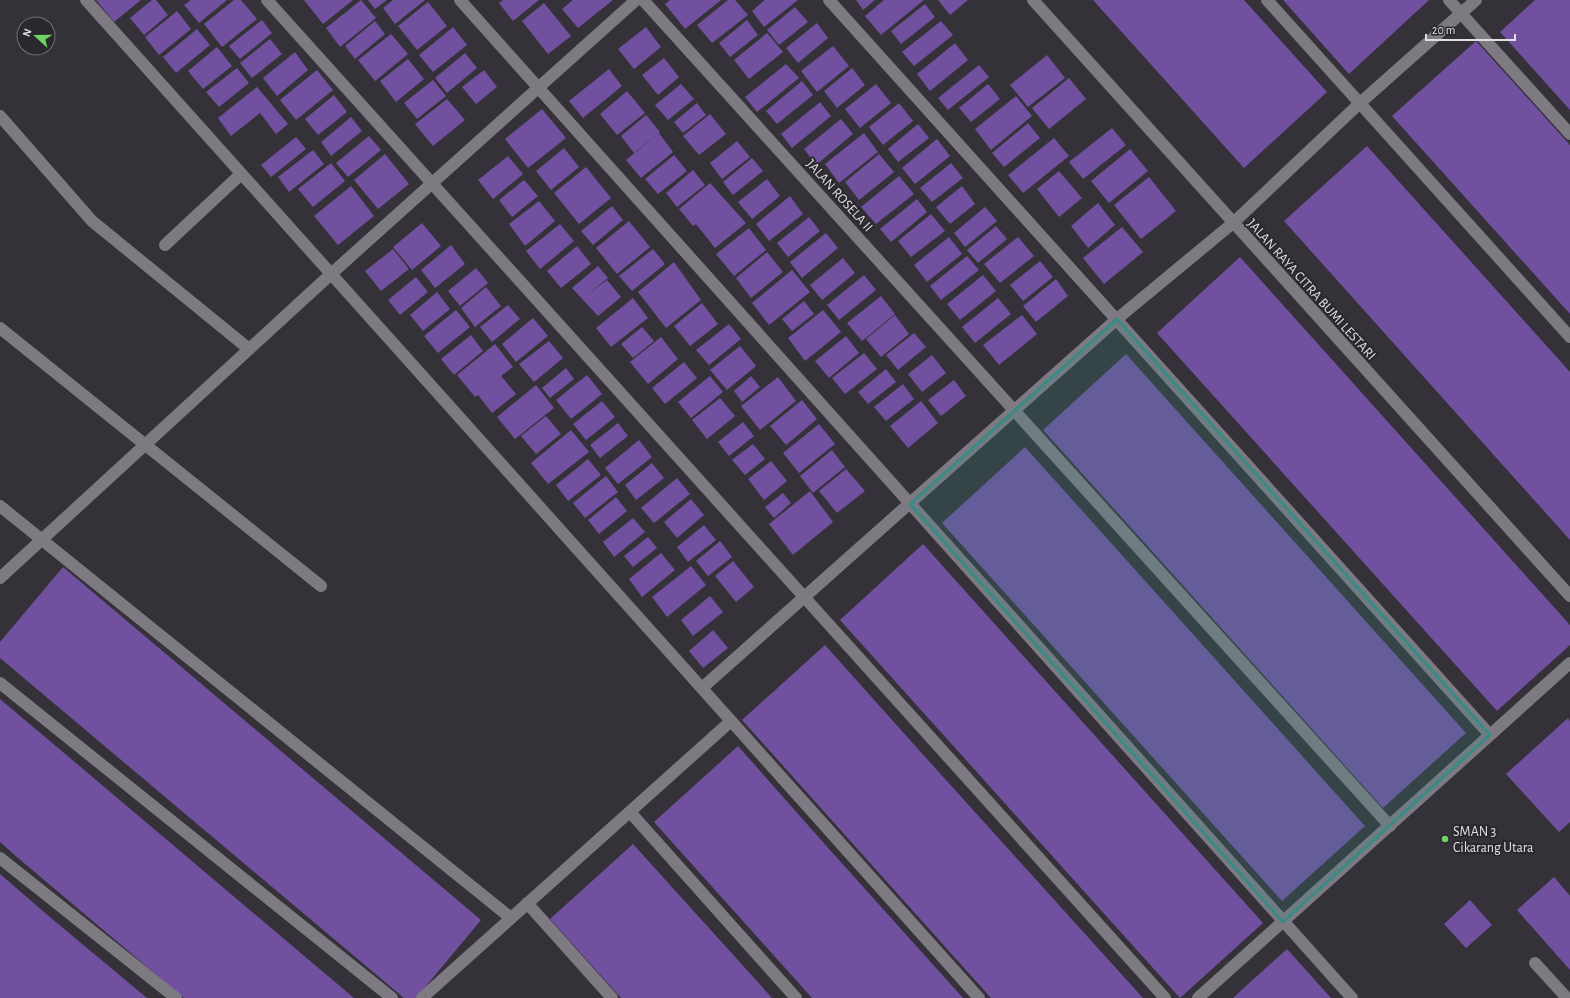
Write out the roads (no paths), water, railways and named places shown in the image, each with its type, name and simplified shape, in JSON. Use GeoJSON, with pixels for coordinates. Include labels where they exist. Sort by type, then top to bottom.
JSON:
{"type":"FeatureCollection","features":[{"type":"Feature","properties":{"kind":"street"},"geometry":{"type":"LineString","coordinates":[[86,0],[979,998]]}},
{"type":"Feature","properties":{"kind":"street"},"geometry":{"type":"LineString","coordinates":[[267,0],[1165,998]]}},
{"type":"Feature","properties":{"kind":"street"},"geometry":{"type":"LineString","coordinates":[[460,0],[1352,998]]}},
{"type":"Feature","properties":{"kind":"street"},"geometry":{"type":"LineString","coordinates":[[0,578],[331,274],[636,0]]}},
{"type":"Feature","properties":{"kind":"street","name":"JALAN ROSELA II"},"geometry":{"type":"LineString","coordinates":[[643,0],[1390,826]]}},
{"type":"Feature","properties":{"kind":"street"},"geometry":{"type":"LineString","coordinates":[[829,0],[1490,735]]}},
{"type":"Feature","properties":{"kind":"street","name":"JALAN RAYA CITRA BUMI LESTARI"},"geometry":{"type":"LineString","coordinates":[[1033,0],[1570,596]]}},
{"type":"Feature","properties":{"kind":"street"},"geometry":{"type":"LineString","coordinates":[[1267,0],[1570,337]]}},
{"type":"Feature","properties":{"kind":"street"},"geometry":{"type":"LineString","coordinates":[[1449,0],[1570,134]]}},
{"type":"Feature","properties":{"kind":"street"},"geometry":{"type":"LineString","coordinates":[[702,688],[1117,319],[1233,223],[1360,103],[1476,0]]}},
{"type":"Feature","properties":{"kind":"street"},"geometry":{"type":"LineString","coordinates":[[0,116],[92,221],[249,349]]}},
{"type":"Feature","properties":{"kind":"street"},"geometry":{"type":"LineString","coordinates":[[165,245],[241,174]]}},
{"type":"Feature","properties":{"kind":"street"},"geometry":{"type":"LineString","coordinates":[[0,328],[144,446],[321,586]]}},
{"type":"Feature","properties":{"kind":"street"},"geometry":{"type":"LineString","coordinates":[[0,506],[511,918]]}},
{"type":"Feature","properties":{"kind":"street"},"geometry":{"type":"LineString","coordinates":[[1198,998],[1570,662]]}},
{"type":"Feature","properties":{"kind":"street"},"geometry":{"type":"LineString","coordinates":[[0,683],[392,998]]}},
{"type":"Feature","properties":{"kind":"street"},"geometry":{"type":"LineString","coordinates":[[422,998],[731,720]]}},
{"type":"Feature","properties":{"kind":"street"},"geometry":{"type":"LineString","coordinates":[[630,812],[796,998]]}},
{"type":"Feature","properties":{"kind":"street"},"geometry":{"type":"LineString","coordinates":[[0,858],[176,998]]}},
{"type":"Feature","properties":{"kind":"street"},"geometry":{"type":"LineString","coordinates":[[527,903],[612,998]]}},
{"type":"Feature","properties":{"kind":"street"},"geometry":{"type":"LineString","coordinates":[[1535,963],[1567,998]]}},
{"type":"Feature","properties":{"kind":"place","name":"SMAN 3 Cikarang Utara"},"geometry":{"type":"Point","coordinates":[1445,839]}}]}
